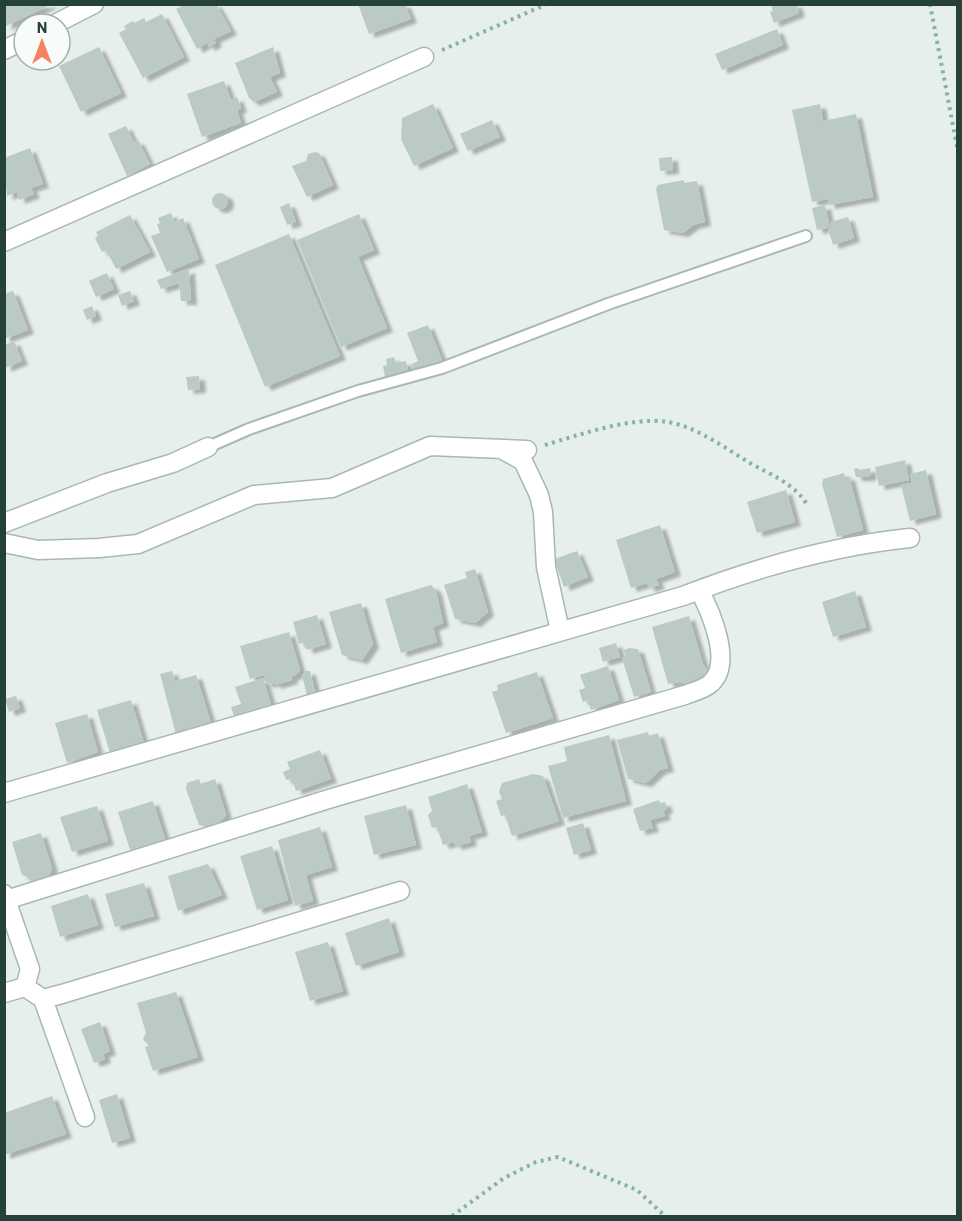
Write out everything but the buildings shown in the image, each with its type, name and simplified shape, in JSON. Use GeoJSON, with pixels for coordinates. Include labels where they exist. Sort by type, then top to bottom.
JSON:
{"type":"FeatureCollection","features":[{"type":"Feature","properties":{"kind":"street"},"geometry":{"type":"LineString","coordinates":[[72,16],[94,4]]}},
{"type":"Feature","properties":{"kind":"street"},"geometry":{"type":"LineString","coordinates":[[4,242],[424,57]]}},
{"type":"Feature","properties":{"kind":"street"},"geometry":{"type":"LineString","coordinates":[[4,543],[38,550],[138,544],[254,495],[332,488],[430,446],[527,450]]}},
{"type":"Feature","properties":{"kind":"street"},"geometry":{"type":"LineString","coordinates":[[4,523],[107,483],[173,463],[208,447]]}},
{"type":"Feature","properties":{"kind":"street"},"geometry":{"type":"LineString","coordinates":[[503,450],[523,461],[539,495],[543,512],[546,567],[560,631]]}},
{"type":"Feature","properties":{"kind":"street"},"geometry":{"type":"LineString","coordinates":[[4,793],[699,590],[740,575],[829,552],[910,538]]}},
{"type":"Feature","properties":{"kind":"street"},"geometry":{"type":"LineString","coordinates":[[25,987],[30,969],[5,897],[332,798],[686,695],[710,684],[720,672],[722,663],[716,632],[699,590]]}},
{"type":"Feature","properties":{"kind":"street"},"geometry":{"type":"LineString","coordinates":[[43,999],[400,891]]}},
{"type":"Feature","properties":{"kind":"street"},"geometry":{"type":"LineString","coordinates":[[4,993],[25,987],[43,999],[85,1117]]}},
{"type":"Feature","properties":{"kind":"lane"},"geometry":{"type":"LineString","coordinates":[[208,447],[249,429],[358,390],[442,368],[608,304],[806,236]]}},
{"type":"Feature","properties":{"kind":"path"},"geometry":{"type":"LineString","coordinates":[[424,57],[547,4]]}},
{"type":"Feature","properties":{"kind":"path"},"geometry":{"type":"LineString","coordinates":[[930,4],[957,152]]}},
{"type":"Feature","properties":{"kind":"path"},"geometry":{"type":"LineString","coordinates":[[527,450],[635,423],[666,421],[689,428],[780,478],[798,491],[806,502]]}},
{"type":"Feature","properties":{"kind":"path"},"geometry":{"type":"LineString","coordinates":[[452,1216],[504,1178],[536,1162],[558,1157],[637,1190],[665,1216]]}}]}
